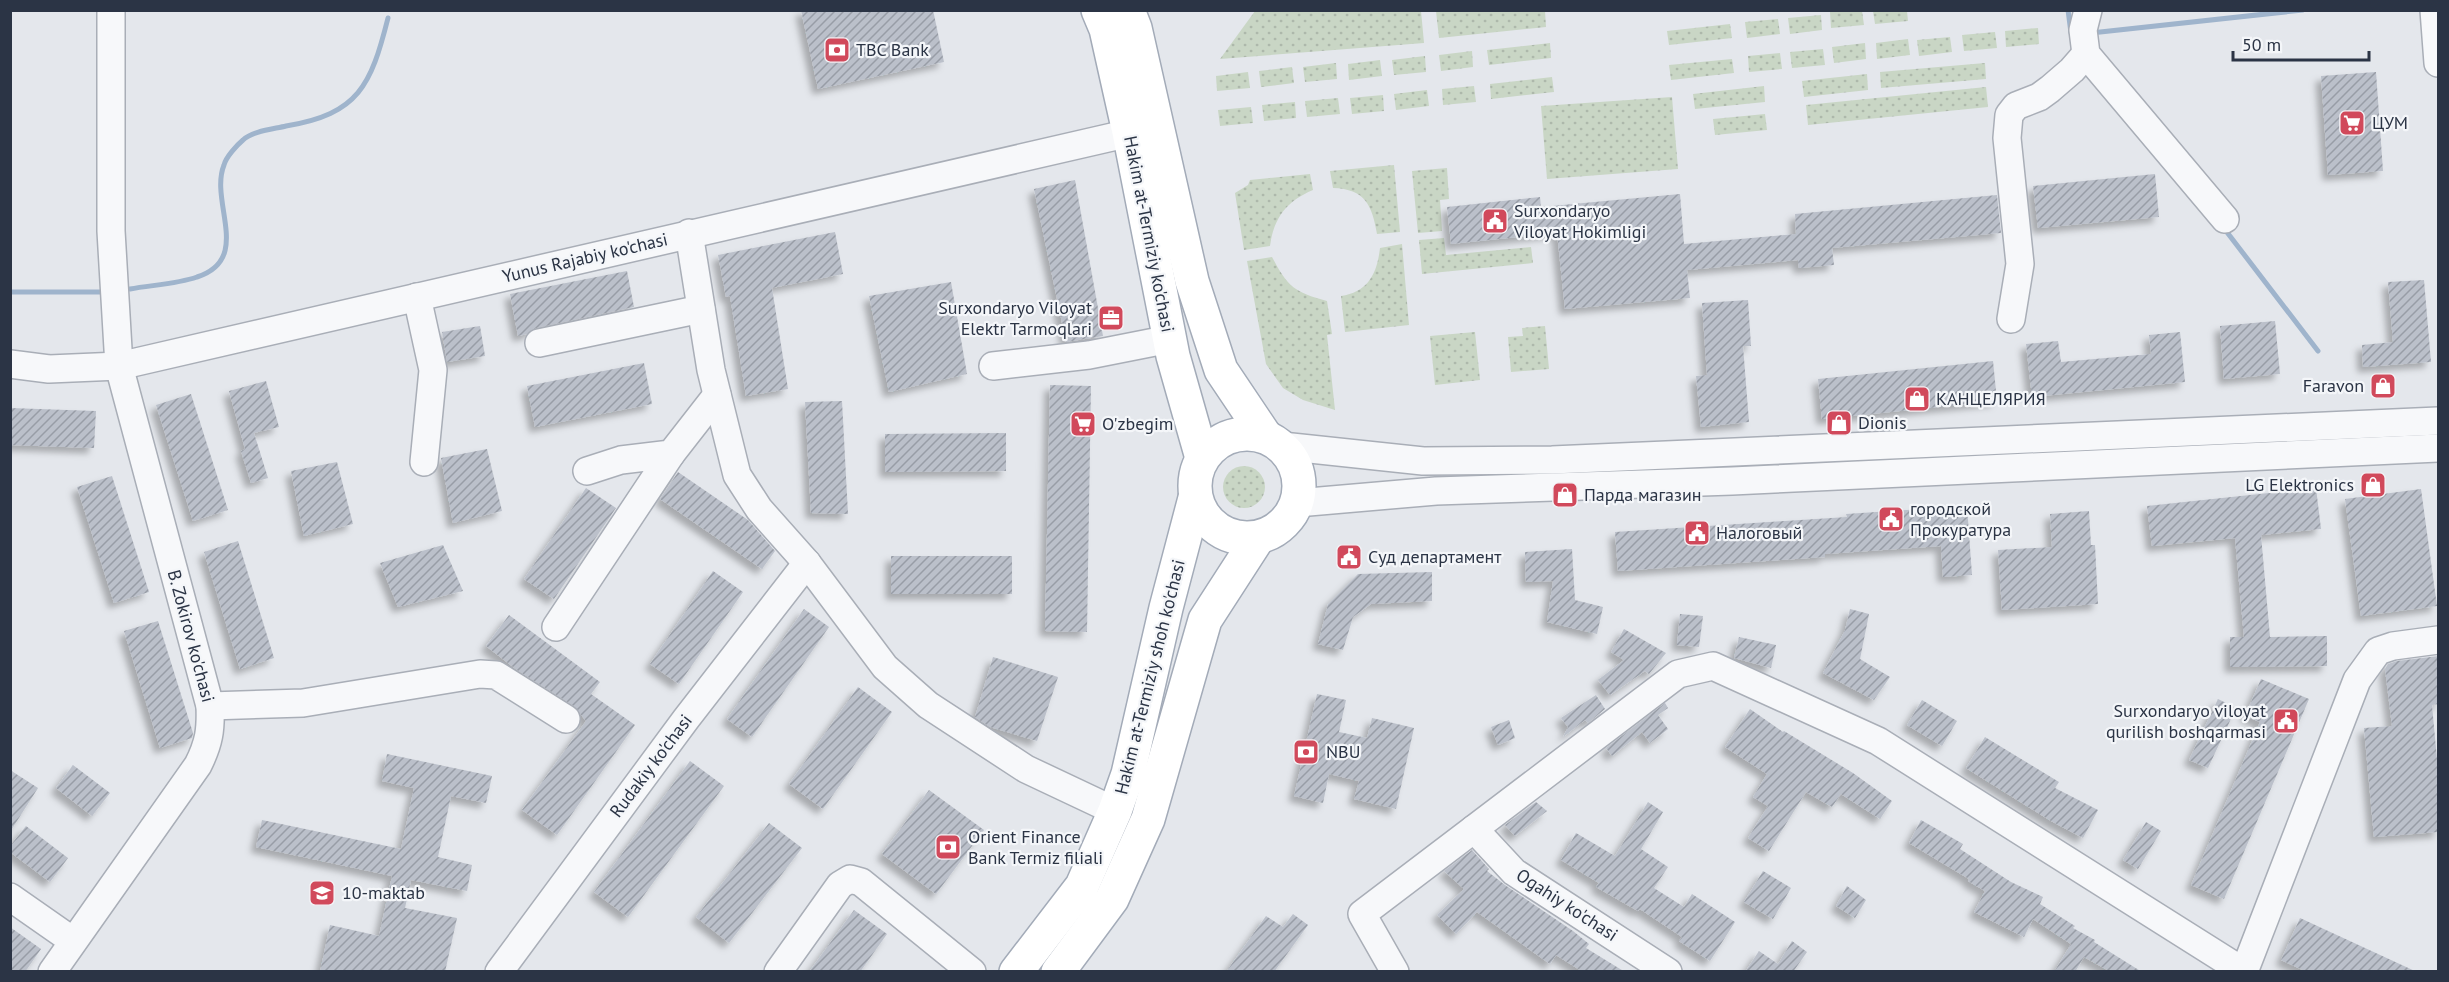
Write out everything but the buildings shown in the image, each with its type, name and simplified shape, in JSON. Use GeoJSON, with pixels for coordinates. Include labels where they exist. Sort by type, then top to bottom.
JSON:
{"type":"FeatureCollection","features":[{"type":"Feature","properties":{"kind":"main road","name":"Hakim at-Termiziy ko'chasi"},"geometry":{"type":"LineString","coordinates":[[1098,10],[1143,129],[1221,370],[1274,442]]}},
{"type":"Feature","properties":{"kind":"main road","name":"Hakim at-Termiziy ko'chasi"},"geometry":{"type":"LineString","coordinates":[[1128,10],[1135,28],[1143,129],[1170,339],[1202,458]]}},
{"type":"Feature","properties":{"kind":"main road"},"geometry":{"type":"LineString","coordinates":[[1249,434],[1274,442],[1292,458],[1298,472],[1300,488],[1297,503],[1289,519],[1275,531],[1258,538],[1242,539],[1226,535],[1212,526],[1201,513],[1195,498],[1194,484],[1202,458],[1214,445],[1230,436],[1249,434]]}},
{"type":"Feature","properties":{"kind":"main road","name":"Hakim at-Termiziy shoh ko'chasi"},"geometry":{"type":"LineString","coordinates":[[1016,972],[1082,886],[1115,812],[1128,774],[1166,608],[1195,498]]}},
{"type":"Feature","properties":{"kind":"main road","name":"Hakim at-Termiziy shoh ko'chasi"},"geometry":{"type":"LineString","coordinates":[[1058,972],[1112,899],[1149,819],[1205,620],[1258,538]]}},
{"type":"Feature","properties":{"kind":"street","name":"B. Zokirov ko'chasi"},"geometry":{"type":"LineString","coordinates":[[51,972],[198,765],[208,744],[210,706],[119,366],[111,231],[111,10]]}},
{"type":"Feature","properties":{"kind":"street"},"geometry":{"type":"LineString","coordinates":[[2434,10],[2439,63]]}},
{"type":"Feature","properties":{"kind":"street"},"geometry":{"type":"LineString","coordinates":[[2085,34],[2225,219]]}},
{"type":"Feature","properties":{"kind":"street"},"geometry":{"type":"LineString","coordinates":[[2011,319],[2020,264],[2007,138],[2009,114],[2016,106],[2039,97],[2072,70],[2085,34]]}},
{"type":"Feature","properties":{"kind":"street","name":"Yunus Rajabiy ko'chasi"},"geometry":{"type":"LineString","coordinates":[[10,364],[49,369],[119,366],[1143,129]]}},
{"type":"Feature","properties":{"kind":"street"},"geometry":{"type":"LineString","coordinates":[[689,233],[717,395],[737,475],[759,509],[807,563],[885,667],[928,705],[1026,769],[1115,812]]}},
{"type":"Feature","properties":{"kind":"street"},"geometry":{"type":"LineString","coordinates":[[417,297],[433,370],[424,462]]}},
{"type":"Feature","properties":{"kind":"street"},"geometry":{"type":"LineString","coordinates":[[538,343],[701,309]]}},
{"type":"Feature","properties":{"kind":"street"},"geometry":{"type":"LineString","coordinates":[[993,366],[1089,355],[1170,339]]}},
{"type":"Feature","properties":{"kind":"street"},"geometry":{"type":"LineString","coordinates":[[556,627],[671,454],[717,395]]}},
{"type":"Feature","properties":{"kind":"street"},"geometry":{"type":"LineString","coordinates":[[1274,442],[1423,460],[1552,460],[2439,421]]}},
{"type":"Feature","properties":{"kind":"street"},"geometry":{"type":"LineString","coordinates":[[1297,503],[1436,491],[1732,481],[2439,448]]}},
{"type":"Feature","properties":{"kind":"street"},"geometry":{"type":"LineString","coordinates":[[587,471],[621,460],[671,454]]}},
{"type":"Feature","properties":{"kind":"street","name":"Rudakiy ko'chasi"},"geometry":{"type":"LineString","coordinates":[[499,972],[686,719],[807,563]]}},
{"type":"Feature","properties":{"kind":"street"},"geometry":{"type":"LineString","coordinates":[[1395,972],[1362,914],[1678,674],[1713,666],[1878,741],[2244,972],[2357,680],[2378,651],[2393,646],[2439,640]]}},
{"type":"Feature","properties":{"kind":"street"},"geometry":{"type":"LineString","coordinates":[[210,706],[303,703],[480,674],[496,675],[566,719]]}},
{"type":"Feature","properties":{"kind":"street","name":"Ogahiy ko'chasi"},"geometry":{"type":"LineString","coordinates":[[1474,829],[1514,872],[1668,972]]}},
{"type":"Feature","properties":{"kind":"street"},"geometry":{"type":"LineString","coordinates":[[778,972],[840,885],[850,879],[861,882],[972,972]]}},
{"type":"Feature","properties":{"kind":"street"},"geometry":{"type":"LineString","coordinates":[[10,897],[73,941]]}},
{"type":"Feature","properties":{"kind":"green space"},"geometry":{"type":"Polygon","coordinates":[[[1255,11],[1421,11],[1424,43],[1220,59],[1255,11]]]}},
{"type":"Feature","properties":{"kind":"green space"},"geometry":{"type":"Polygon","coordinates":[[[1436,11],[1545,11],[1546,27],[1439,38],[1436,11]]]}},
{"type":"Feature","properties":{"kind":"green space"},"geometry":{"type":"Polygon","coordinates":[[[1862,11],[1864,25],[1831,28],[1830,12],[1862,11]]]}},
{"type":"Feature","properties":{"kind":"green space"},"geometry":{"type":"Polygon","coordinates":[[[1873,11],[1907,11],[1908,21],[1875,24],[1873,11]]]}},
{"type":"Feature","properties":{"kind":"green space"},"geometry":{"type":"Polygon","coordinates":[[[1821,15],[1822,30],[1790,34],[1788,18],[1821,15]]]}},
{"type":"Feature","properties":{"kind":"green space"},"geometry":{"type":"Polygon","coordinates":[[[1778,19],[1780,34],[1747,38],[1745,22],[1778,19]]]}},
{"type":"Feature","properties":{"kind":"green space"},"geometry":{"type":"Polygon","coordinates":[[[1730,24],[1732,38],[1669,45],[1667,31],[1730,24]]]}},
{"type":"Feature","properties":{"kind":"green space"},"geometry":{"type":"Polygon","coordinates":[[[2038,28],[2039,44],[2006,47],[2005,31],[2038,28]]]}},
{"type":"Feature","properties":{"kind":"green space"},"geometry":{"type":"Polygon","coordinates":[[[1995,32],[1997,48],[1964,51],[1962,35],[1995,32]]]}},
{"type":"Feature","properties":{"kind":"green space"},"geometry":{"type":"Polygon","coordinates":[[[1950,37],[1952,52],[1919,56],[1917,40],[1950,37]]]}},
{"type":"Feature","properties":{"kind":"green space"},"geometry":{"type":"Polygon","coordinates":[[[1908,39],[1910,55],[1877,59],[1876,43],[1908,39]]]}},
{"type":"Feature","properties":{"kind":"green space"},"geometry":{"type":"Polygon","coordinates":[[[1550,43],[1551,58],[1489,65],[1487,50],[1550,43]]]}},
{"type":"Feature","properties":{"kind":"green space"},"geometry":{"type":"Polygon","coordinates":[[[1865,43],[1866,59],[1834,63],[1832,47],[1865,43]]]}},
{"type":"Feature","properties":{"kind":"green space"},"geometry":{"type":"Polygon","coordinates":[[[1823,49],[1825,65],[1792,68],[1790,52],[1823,49]]]}},
{"type":"Feature","properties":{"kind":"green space"},"geometry":{"type":"Polygon","coordinates":[[[1472,51],[1473,67],[1441,71],[1439,55],[1472,51]]]}},
{"type":"Feature","properties":{"kind":"green space"},"geometry":{"type":"Polygon","coordinates":[[[1780,53],[1782,69],[1749,72],[1748,56],[1780,53]]]}},
{"type":"Feature","properties":{"kind":"green space"},"geometry":{"type":"Polygon","coordinates":[[[1425,56],[1426,72],[1394,75],[1392,60],[1425,56]]]}},
{"type":"Feature","properties":{"kind":"green space"},"geometry":{"type":"Polygon","coordinates":[[[1732,59],[1734,73],[1671,80],[1669,65],[1732,59]]]}},
{"type":"Feature","properties":{"kind":"green space"},"geometry":{"type":"Polygon","coordinates":[[[1380,60],[1382,76],[1349,80],[1348,64],[1380,60]]]}},
{"type":"Feature","properties":{"kind":"green space"},"geometry":{"type":"Polygon","coordinates":[[[1336,63],[1337,79],[1305,82],[1303,67],[1336,63]]]}},
{"type":"Feature","properties":{"kind":"green space"},"geometry":{"type":"Polygon","coordinates":[[[1985,63],[1986,79],[1881,88],[1880,72],[1985,63]]]}},
{"type":"Feature","properties":{"kind":"green space"},"geometry":{"type":"Polygon","coordinates":[[[1292,67],[1294,83],[1261,87],[1259,71],[1292,67]]]}},
{"type":"Feature","properties":{"kind":"green space"},"geometry":{"type":"Polygon","coordinates":[[[1248,72],[1250,88],[1217,91],[1216,76],[1248,72]]]}},
{"type":"Feature","properties":{"kind":"green space"},"geometry":{"type":"Polygon","coordinates":[[[1867,74],[1868,90],[1804,97],[1802,81],[1867,74]]]}},
{"type":"Feature","properties":{"kind":"green space"},"geometry":{"type":"Polygon","coordinates":[[[1552,77],[1554,92],[1491,99],[1490,84],[1552,77]]]}},
{"type":"Feature","properties":{"kind":"green space"},"geometry":{"type":"Polygon","coordinates":[[[1474,86],[1476,102],[1443,105],[1442,89],[1474,86]]]}},
{"type":"Feature","properties":{"kind":"green space"},"geometry":{"type":"Polygon","coordinates":[[[1764,86],[1765,102],[1695,109],[1693,94],[1764,86]]]}},
{"type":"Feature","properties":{"kind":"green space"},"geometry":{"type":"Polygon","coordinates":[[[1986,87],[1988,107],[1808,125],[1806,105],[1986,87]]]}},
{"type":"Feature","properties":{"kind":"green space"},"geometry":{"type":"Polygon","coordinates":[[[1427,90],[1429,106],[1396,110],[1394,94],[1427,90]]]}},
{"type":"Feature","properties":{"kind":"green space"},"geometry":{"type":"Polygon","coordinates":[[[1383,95],[1384,111],[1352,114],[1350,98],[1383,95]]]}},
{"type":"Feature","properties":{"kind":"green space"},"geometry":{"type":"Polygon","coordinates":[[[1672,97],[1678,169],[1547,179],[1541,106],[1672,97]]]}},
{"type":"Feature","properties":{"kind":"green space"},"geometry":{"type":"Polygon","coordinates":[[[1338,98],[1340,114],[1307,117],[1305,101],[1338,98]]]}},
{"type":"Feature","properties":{"kind":"green space"},"geometry":{"type":"Polygon","coordinates":[[[1295,102],[1296,118],[1264,121],[1262,105],[1295,102]]]}},
{"type":"Feature","properties":{"kind":"green space"},"geometry":{"type":"Polygon","coordinates":[[[1251,107],[1253,123],[1220,126],[1218,110],[1251,107]]]}},
{"type":"Feature","properties":{"kind":"green space"},"geometry":{"type":"Polygon","coordinates":[[[1765,114],[1767,130],[1715,135],[1713,119],[1765,114]]]}},
{"type":"Feature","properties":{"kind":"green space"},"geometry":{"type":"Polygon","coordinates":[[[1394,165],[1400,232],[1377,234],[1373,215],[1365,200],[1353,192],[1333,188],[1330,171],[1394,165]]]}},
{"type":"Feature","properties":{"kind":"green space"},"geometry":{"type":"Polygon","coordinates":[[[1447,168],[1449,199],[1440,200],[1442,231],[1418,233],[1412,171],[1447,168]]]}},
{"type":"Feature","properties":{"kind":"green space"},"geometry":{"type":"Polygon","coordinates":[[[1310,174],[1313,190],[1296,199],[1283,211],[1275,227],[1270,246],[1244,250],[1235,193],[1248,185],[1250,180],[1310,174]]]}},
{"type":"Feature","properties":{"kind":"green space"},"geometry":{"type":"Polygon","coordinates":[[[1444,238],[1446,255],[1531,247],[1533,263],[1422,274],[1419,240],[1444,238]]]}},
{"type":"Feature","properties":{"kind":"green space"},"geometry":{"type":"Polygon","coordinates":[[[1402,244],[1409,325],[1345,332],[1341,296],[1358,290],[1370,280],[1380,248],[1402,244]]]}},
{"type":"Feature","properties":{"kind":"green space"},"geometry":{"type":"Polygon","coordinates":[[[1272,257],[1293,287],[1307,295],[1327,301],[1332,334],[1327,335],[1335,410],[1303,400],[1283,388],[1266,364],[1247,261],[1272,257]]]}},
{"type":"Feature","properties":{"kind":"green space"},"geometry":{"type":"Polygon","coordinates":[[[1545,326],[1549,369],[1511,372],[1508,337],[1523,336],[1522,328],[1545,326]]]}},
{"type":"Feature","properties":{"kind":"green space"},"geometry":{"type":"Polygon","coordinates":[[[1475,332],[1480,380],[1435,385],[1430,336],[1475,332]]]}},
{"type":"Feature","properties":{"kind":"green space"},"geometry":{"type":"Polygon","coordinates":[[[1244,466],[1252,467],[1259,472],[1264,479],[1264,495],[1259,502],[1252,507],[1244,508],[1236,507],[1229,502],[1224,495],[1223,487],[1224,479],[1229,472],[1236,467],[1244,466]]]}},
{"type":"Feature","properties":{"kind":"waterway"},"geometry":{"type":"LineString","coordinates":[[2068,10],[2071,33]]}},
{"type":"Feature","properties":{"kind":"waterway"},"geometry":{"type":"LineString","coordinates":[[2091,33],[2303,10]]}},
{"type":"Feature","properties":{"kind":"waterway"},"geometry":{"type":"LineString","coordinates":[[130,289],[173,283],[197,277],[214,269],[223,257],[226,243],[221,180],[229,155],[252,134],[311,121],[346,104],[358,93],[368,78],[388,18]]}},
{"type":"Feature","properties":{"kind":"waterway"},"geometry":{"type":"LineString","coordinates":[[2223,227],[2318,351]]}},
{"type":"Feature","properties":{"kind":"waterway"},"geometry":{"type":"LineString","coordinates":[[10,292],[100,292]]}},
{"type":"Feature","properties":{"kind":"place","name":"TBC Bank"},"geometry":{"type":"Point","coordinates":[837,50]}},
{"type":"Feature","properties":{"kind":"place","name":"ЦУМ"},"geometry":{"type":"Point","coordinates":[2352,123]}},
{"type":"Feature","properties":{"kind":"place","name":"Surxondaryo Viloyat Hokimligi"},"geometry":{"type":"Point","coordinates":[1495,221]}},
{"type":"Feature","properties":{"kind":"place","name":"Surxondaryo Viloyat Elektr Tarmoqlari"},"geometry":{"type":"Point","coordinates":[1111,318]}},
{"type":"Feature","properties":{"kind":"place","name":"Faravon"},"geometry":{"type":"Point","coordinates":[2383,386]}},
{"type":"Feature","properties":{"kind":"place","name":"КАНЦЕЛЯРИЯ"},"geometry":{"type":"Point","coordinates":[1917,399]}},
{"type":"Feature","properties":{"kind":"place","name":"Dionis"},"geometry":{"type":"Point","coordinates":[1839,423]}},
{"type":"Feature","properties":{"kind":"place","name":"O'zbegim"},"geometry":{"type":"Point","coordinates":[1083,424]}},
{"type":"Feature","properties":{"kind":"place","name":"LG Elektronics"},"geometry":{"type":"Point","coordinates":[2373,485]}},
{"type":"Feature","properties":{"kind":"place","name":"Парда магазин"},"geometry":{"type":"Point","coordinates":[1565,495]}},
{"type":"Feature","properties":{"kind":"place","name":"городской Прокуратура"},"geometry":{"type":"Point","coordinates":[1891,519]}},
{"type":"Feature","properties":{"kind":"place","name":"Налоговый"},"geometry":{"type":"Point","coordinates":[1697,533]}},
{"type":"Feature","properties":{"kind":"place","name":"Суд департамент"},"geometry":{"type":"Point","coordinates":[1349,557]}},
{"type":"Feature","properties":{"kind":"place","name":"Surxondaryo viloyat qurilish boshqarmasi"},"geometry":{"type":"Point","coordinates":[2286,721]}},
{"type":"Feature","properties":{"kind":"place","name":"NBU"},"geometry":{"type":"Point","coordinates":[1306,752]}},
{"type":"Feature","properties":{"kind":"place","name":"Orient Finance Bank Termiz filiali"},"geometry":{"type":"Point","coordinates":[948,847]}},
{"type":"Feature","properties":{"kind":"place","name":"10-maktab"},"geometry":{"type":"Point","coordinates":[322,893]}}]}
